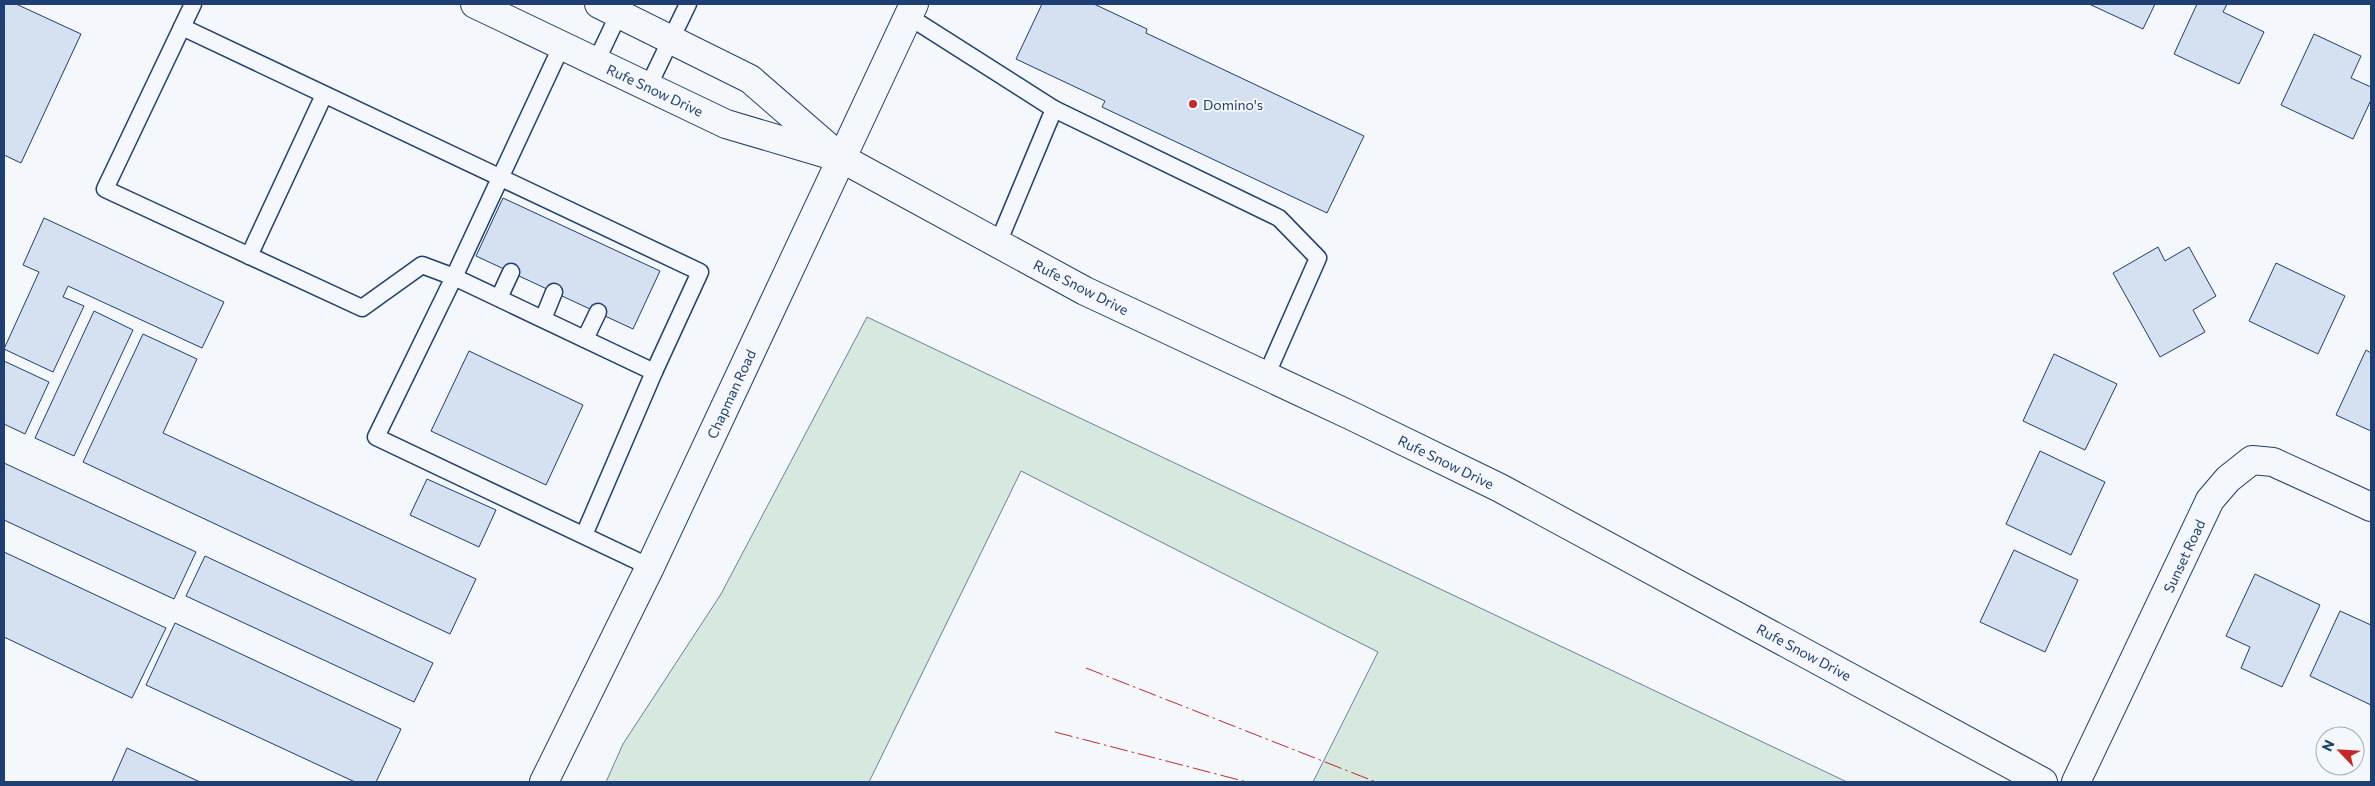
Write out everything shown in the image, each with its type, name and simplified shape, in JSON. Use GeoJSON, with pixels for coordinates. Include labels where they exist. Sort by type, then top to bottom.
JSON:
{"type":"FeatureCollection","features":[{"type":"Feature","properties":{"kind":"main road","name":"Rufe Snow Drive"},"geometry":{"type":"LineString","coordinates":[[475,4],[726,124],[841,158],[1085,292],[1500,488],[2044,782]]}},
{"type":"Feature","properties":{"kind":"main road","name":"Rufe Snow Drive"},"geometry":{"type":"LineString","coordinates":[[614,7],[671,40],[750,80],[841,158]]}},
{"type":"Feature","properties":{"kind":"main road","name":"Chapman Road"},"geometry":{"type":"LineString","coordinates":[[544,782],[650,567],[911,10]]}},
{"type":"Feature","properties":{"kind":"main road","name":"Sunset Road"},"geometry":{"type":"LineString","coordinates":[[2076,782],[2210,500],[2228,478],[2252,460],[2273,462],[2371,507]]}},
{"type":"Feature","properties":{"kind":"lane"},"geometry":{"type":"LineString","coordinates":[[193,4],[105,189],[362,308],[422,265],[454,277],[654,372]]}},
{"type":"Feature","properties":{"kind":"lane"},"geometry":{"type":"LineString","coordinates":[[648,87],[688,4]]}},
{"type":"Feature","properties":{"kind":"lane"},"geometry":{"type":"LineString","coordinates":[[596,62],[614,7]]}},
{"type":"Feature","properties":{"kind":"lane"},"geometry":{"type":"LineString","coordinates":[[911,10],[1054,109],[1279,218],[1318,258],[1266,376]]}},
{"type":"Feature","properties":{"kind":"lane"},"geometry":{"type":"LineString","coordinates":[[182,27],[499,178],[540,206],[626,246],[700,272],[654,372],[584,535]]}},
{"type":"Feature","properties":{"kind":"lane"},"geometry":{"type":"LineString","coordinates":[[562,46],[454,277],[376,437],[650,567]]}},
{"type":"Feature","properties":{"kind":"lane"},"geometry":{"type":"LineString","coordinates":[[248,256],[324,95]]}},
{"type":"Feature","properties":{"kind":"lane"},"geometry":{"type":"LineString","coordinates":[[998,243],[1054,109]]}},
{"type":"Feature","properties":{"kind":"lane"},"geometry":{"type":"LineString","coordinates":[[499,298],[510,272]]}},
{"type":"Feature","properties":{"kind":"lane"},"geometry":{"type":"LineString","coordinates":[[543,319],[554,292]]}},
{"type":"Feature","properties":{"kind":"lane"},"geometry":{"type":"LineString","coordinates":[[585,339],[598,312]]}},
{"type":"Feature","properties":{"kind":"shaded area"},"geometry":{"type":"Polygon","coordinates":[[[867,317],[1847,782],[1313,782],[1378,652],[1021,471],[869,782],[606,782],[623,744],[721,594],[867,317]]]}},
{"type":"Feature","properties":{"kind":"building"},"geometry":{"type":"Polygon","coordinates":[[[4,4],[16,4],[81,34],[21,163],[4,155],[4,4]]]}},
{"type":"Feature","properties":{"kind":"building"},"geometry":{"type":"Polygon","coordinates":[[[1042,4],[1094,4],[1147,29],[1146,33],[1364,136],[1327,213],[1102,107],[1105,101],[1016,59],[1042,4]]]}},
{"type":"Feature","properties":{"kind":"building"},"geometry":{"type":"Polygon","coordinates":[[[2089,4],[2155,4],[2143,29],[2089,4]]]}},
{"type":"Feature","properties":{"kind":"building"},"geometry":{"type":"Polygon","coordinates":[[[2197,4],[2227,4],[2223,12],[2264,32],[2239,84],[2174,54],[2197,4]]]}},
{"type":"Feature","properties":{"kind":"building"},"geometry":{"type":"Polygon","coordinates":[[[2314,34],[2361,56],[2351,78],[2371,87],[2371,100],[2353,139],[2281,105],[2314,34]]]}},
{"type":"Feature","properties":{"kind":"building"},"geometry":{"type":"Polygon","coordinates":[[[503,198],[660,271],[633,329],[476,256],[503,198]]]}},
{"type":"Feature","properties":{"kind":"building"},"geometry":{"type":"Polygon","coordinates":[[[44,218],[224,302],[202,348],[68,286],[63,297],[84,306],[53,372],[4,349],[39,272],[23,265],[44,218]]]}},
{"type":"Feature","properties":{"kind":"building"},"geometry":{"type":"Polygon","coordinates":[[[2158,247],[2165,261],[2189,247],[2216,296],[2193,310],[2205,332],[2160,357],[2113,273],[2158,247]]]}},
{"type":"Feature","properties":{"kind":"building"},"geometry":{"type":"Polygon","coordinates":[[[2276,263],[2345,296],[2318,354],[2249,321],[2276,263]]]}},
{"type":"Feature","properties":{"kind":"building"},"geometry":{"type":"Polygon","coordinates":[[[94,311],[133,330],[74,456],[35,438],[94,311]]]}},
{"type":"Feature","properties":{"kind":"building"},"geometry":{"type":"Polygon","coordinates":[[[143,334],[197,359],[163,433],[476,579],[450,634],[83,462],[143,334]]]}},
{"type":"Feature","properties":{"kind":"building"},"geometry":{"type":"Polygon","coordinates":[[[2366,350],[2371,353],[2371,431],[2336,415],[2366,350]]]}},
{"type":"Feature","properties":{"kind":"building"},"geometry":{"type":"Polygon","coordinates":[[[469,351],[583,405],[546,485],[431,431],[469,351]]]}},
{"type":"Feature","properties":{"kind":"building"},"geometry":{"type":"Polygon","coordinates":[[[2054,354],[2117,384],[2085,450],[2023,421],[2054,354]]]}},
{"type":"Feature","properties":{"kind":"building"},"geometry":{"type":"Polygon","coordinates":[[[4,361],[49,382],[25,434],[4,424],[4,361]]]}},
{"type":"Feature","properties":{"kind":"building"},"geometry":{"type":"Polygon","coordinates":[[[2040,451],[2105,482],[2071,555],[2006,524],[2040,451]]]}},
{"type":"Feature","properties":{"kind":"building"},"geometry":{"type":"Polygon","coordinates":[[[4,463],[196,552],[174,599],[4,520],[4,463]]]}},
{"type":"Feature","properties":{"kind":"building"},"geometry":{"type":"Polygon","coordinates":[[[427,479],[496,510],[479,547],[410,515],[427,479]]]}},
{"type":"Feature","properties":{"kind":"building"},"geometry":{"type":"Polygon","coordinates":[[[2014,550],[2078,580],[2045,652],[1980,622],[2014,550]]]}},
{"type":"Feature","properties":{"kind":"building"},"geometry":{"type":"Polygon","coordinates":[[[4,552],[166,628],[132,698],[4,637],[4,552]]]}},
{"type":"Feature","properties":{"kind":"building"},"geometry":{"type":"Polygon","coordinates":[[[205,556],[433,663],[414,702],[186,596],[205,556]]]}},
{"type":"Feature","properties":{"kind":"building"},"geometry":{"type":"Polygon","coordinates":[[[2255,574],[2320,605],[2282,687],[2241,668],[2250,647],[2226,636],[2255,574]]]}},
{"type":"Feature","properties":{"kind":"building"},"geometry":{"type":"Polygon","coordinates":[[[2340,611],[2371,625],[2371,705],[2310,676],[2340,611]]]}},
{"type":"Feature","properties":{"kind":"building"},"geometry":{"type":"Polygon","coordinates":[[[175,623],[401,729],[376,782],[355,782],[146,685],[175,623]]]}},
{"type":"Feature","properties":{"kind":"building"},"geometry":{"type":"Polygon","coordinates":[[[127,748],[200,782],[112,782],[127,748]]]}},
{"type":"Feature","properties":{"kind":"power"},"geometry":{"type":"LineString","coordinates":[[1086,668],[1376,782]]}},
{"type":"Feature","properties":{"kind":"power"},"geometry":{"type":"LineString","coordinates":[[1055,732],[1247,782]]}},
{"type":"Feature","properties":{"kind":"place","name":"Domino's"},"geometry":{"type":"Point","coordinates":[1193,104]}}]}
